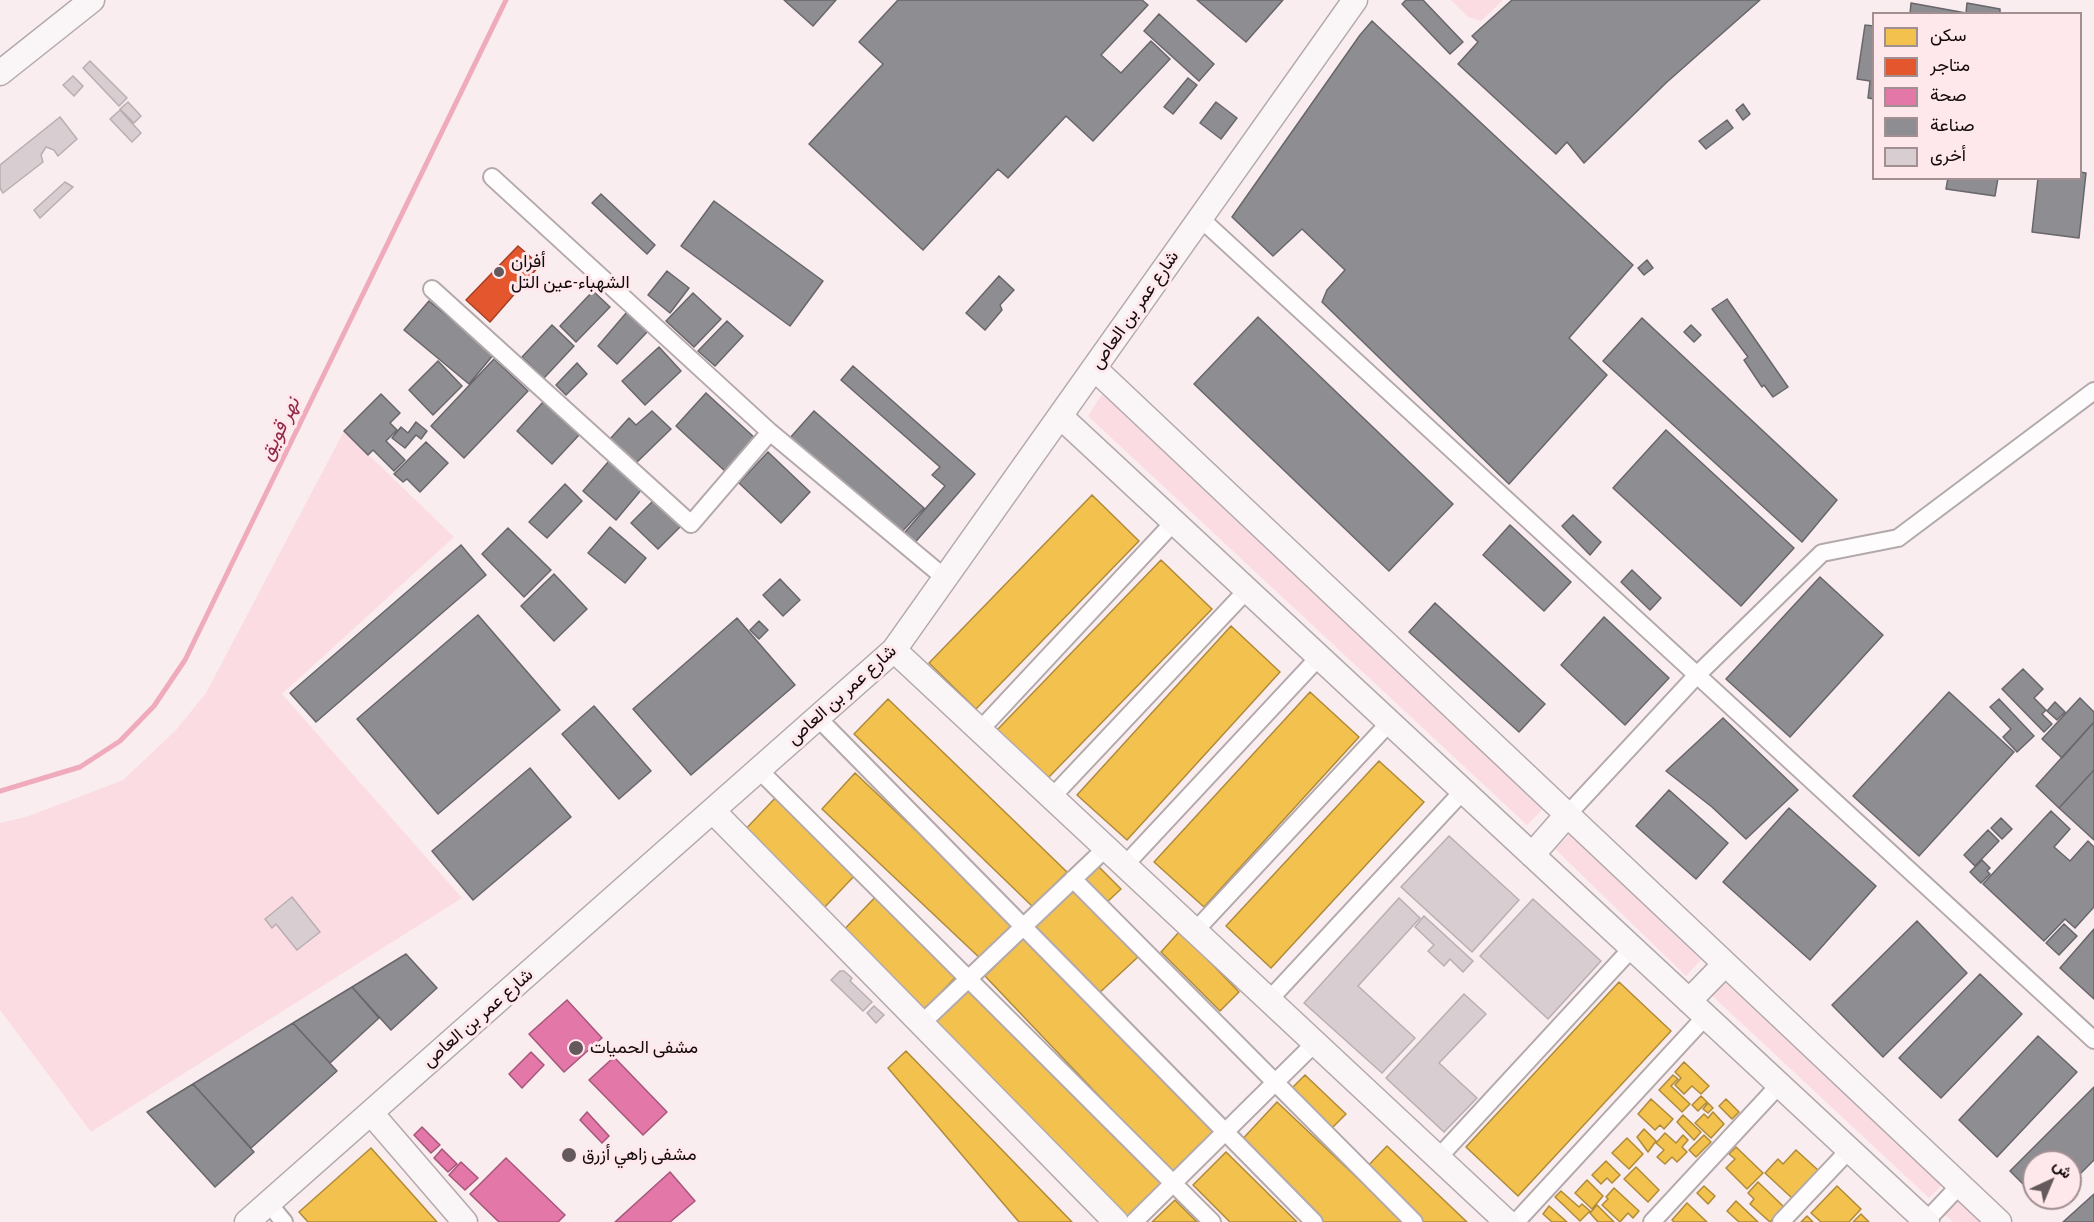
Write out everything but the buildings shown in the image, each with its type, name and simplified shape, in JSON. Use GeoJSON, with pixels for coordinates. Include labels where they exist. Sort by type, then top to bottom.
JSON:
{"type":"FeatureCollection","features":[{"type":"Feature","properties":{"kind":"street"},"geometry":{"type":"LineString","coordinates":[[0,73],[92,0]]}},
{"type":"Feature","properties":{"kind":"street","name":"شارع عمر بن العاص"},"geometry":{"type":"LineString","coordinates":[[247,1222],[276,1213],[371,1113],[894,650],[1355,0]]}},
{"type":"Feature","properties":{"kind":"street"},"geometry":{"type":"LineString","coordinates":[[492,177],[770,432],[945,578]]}},
{"type":"Feature","properties":{"kind":"street"},"geometry":{"type":"LineString","coordinates":[[1200,218],[2094,1040]]}},
{"type":"Feature","properties":{"kind":"street"},"geometry":{"type":"LineString","coordinates":[[432,290],[690,524],[770,432]]}},
{"type":"Feature","properties":{"kind":"street"},"geometry":{"type":"LineString","coordinates":[[1094,368],[1999,1222]]}},
{"type":"Feature","properties":{"kind":"street"},"geometry":{"type":"LineString","coordinates":[[1532,855],[1697,675],[1822,552],[1898,538],[2094,391]]}},
{"type":"Feature","properties":{"kind":"street"},"geometry":{"type":"LineString","coordinates":[[1059,416],[1926,1222],[1960,1185]]}},
{"type":"Feature","properties":{"kind":"street"},"geometry":{"type":"LineString","coordinates":[[980,730],[1174,522]]}},
{"type":"Feature","properties":{"kind":"street"},"geometry":{"type":"LineString","coordinates":[[1052,797],[1247,590]]}},
{"type":"Feature","properties":{"kind":"street"},"geometry":{"type":"LineString","coordinates":[[894,650],[1507,1222]]}},
{"type":"Feature","properties":{"kind":"street"},"geometry":{"type":"LineString","coordinates":[[1125,865],[1320,657]]}},
{"type":"Feature","properties":{"kind":"street"},"geometry":{"type":"LineString","coordinates":[[818,718],[1314,1222]]}},
{"type":"Feature","properties":{"kind":"street"},"geometry":{"type":"LineString","coordinates":[[1195,931],[1390,722]]}},
{"type":"Feature","properties":{"kind":"street"},"geometry":{"type":"LineString","coordinates":[[759,770],[1212,1222]]}},
{"type":"Feature","properties":{"kind":"street"},"geometry":{"type":"LineString","coordinates":[[1269,1000],[1463,791]]}},
{"type":"Feature","properties":{"kind":"street"},"geometry":{"type":"LineString","coordinates":[[713,811],[1116,1222]]}},
{"type":"Feature","properties":{"kind":"street"},"geometry":{"type":"LineString","coordinates":[[921,1024],[1106,848]]}},
{"type":"Feature","properties":{"kind":"street"},"geometry":{"type":"LineString","coordinates":[[1073,879],[1414,1222]]}},
{"type":"Feature","properties":{"kind":"street"},"geometry":{"type":"LineString","coordinates":[[1438,1158],[1632,948]]}},
{"type":"Feature","properties":{"kind":"street"},"geometry":{"type":"LineString","coordinates":[[1516,1222],[1698,1008],[1725,964]]}},
{"type":"Feature","properties":{"kind":"street"},"geometry":{"type":"LineString","coordinates":[[1134,1222],[1315,1043]]}},
{"type":"Feature","properties":{"kind":"street"},"geometry":{"type":"LineString","coordinates":[[1652,1222],[1780,1084]]}},
{"type":"Feature","properties":{"kind":"street"},"geometry":{"type":"LineString","coordinates":[[371,1113],[465,1222]]}},
{"type":"Feature","properties":{"kind":"street"},"geometry":{"type":"LineString","coordinates":[[1781,1222],[1850,1149]]}},
{"type":"Feature","properties":{"kind":"shaded area"},"geometry":{"type":"Polygon","coordinates":[[[1451,0],[1503,0],[1481,21],[1468,17],[1451,0]]]}},
{"type":"Feature","properties":{"kind":"shaded area"},"geometry":{"type":"Polygon","coordinates":[[[1102,394],[1544,808],[1527,825],[1088,416],[1102,394]]]}},
{"type":"Feature","properties":{"kind":"shaded area"},"geometry":{"type":"Polygon","coordinates":[[[344,431],[454,537],[282,694],[462,898],[91,1132],[0,1010],[0,823],[26,817],[123,780],[175,731],[206,693],[344,431]]]}},
{"type":"Feature","properties":{"kind":"shaded area"},"geometry":{"type":"Polygon","coordinates":[[[1570,834],[1701,960],[1686,976],[1555,849],[1570,834]]]}},
{"type":"Feature","properties":{"kind":"shaded area"},"geometry":{"type":"Polygon","coordinates":[[[1719,977],[1942,1185],[1929,1198],[1706,990],[1719,977]]]}},
{"type":"Feature","properties":{"kind":"shaded area"},"geometry":{"type":"Polygon","coordinates":[[[1959,1199],[1983,1222],[1953,1222],[1944,1214],[1959,1199]]]}},
{"type":"Feature","properties":{"kind":"waterway","name":"نهر قويق"},"geometry":{"type":"LineString","coordinates":[[0,791],[80,767],[120,741],[154,706],[185,660],[506,0]]}},
{"type":"Feature","properties":{"kind":"place","name":"أفران الشهباء-عين التل"},"geometry":{"type":"Point","coordinates":[499,272]}},
{"type":"Feature","properties":{"kind":"place","name":"مشفى الحميات"},"geometry":{"type":"Point","coordinates":[576,1048]}},
{"type":"Feature","properties":{"kind":"place","name":"مشفى زاهي أزرق"},"geometry":{"type":"Point","coordinates":[569,1155]}}]}
